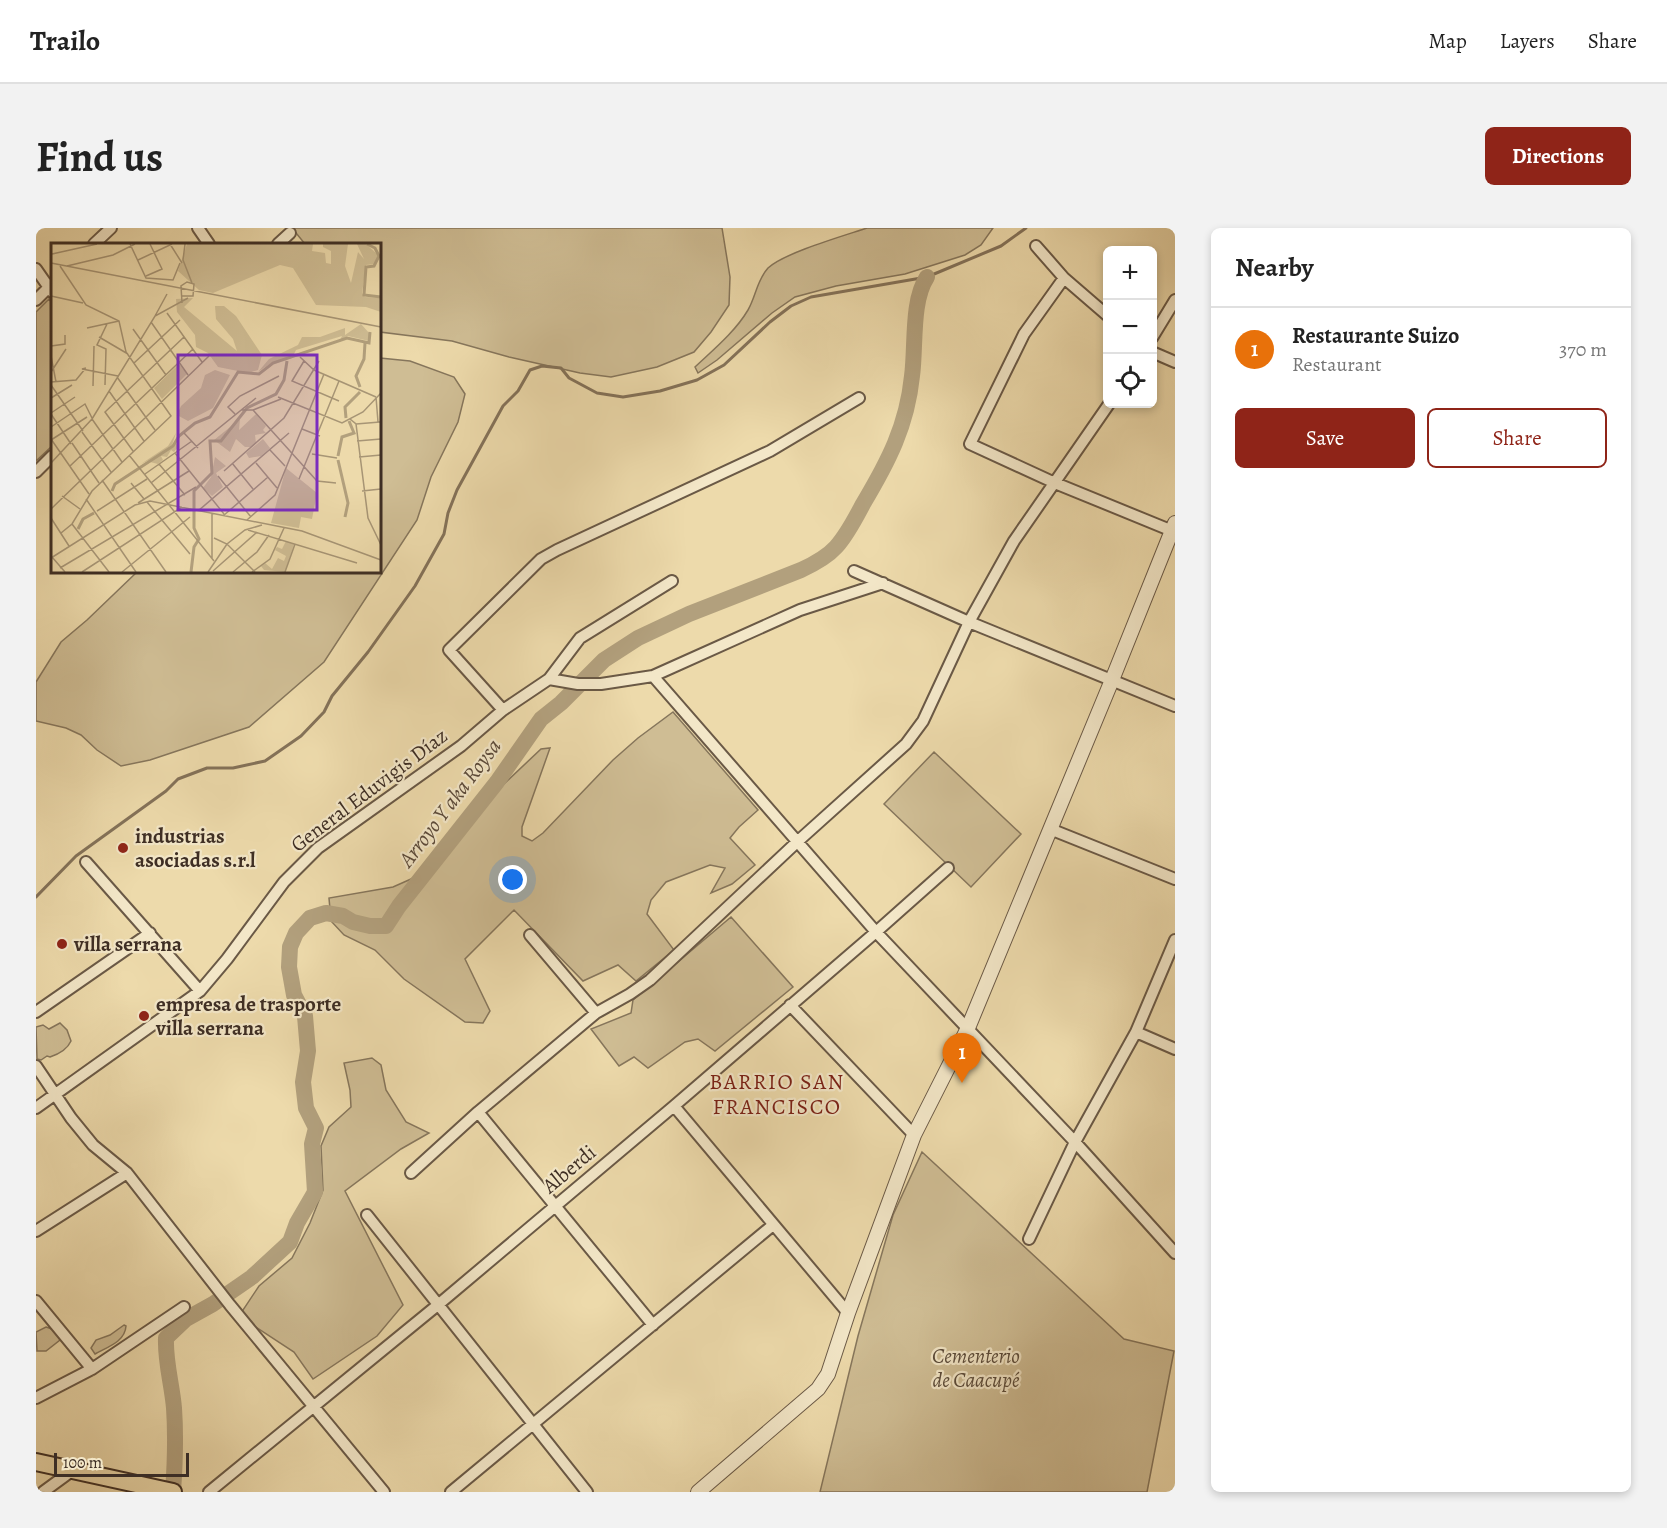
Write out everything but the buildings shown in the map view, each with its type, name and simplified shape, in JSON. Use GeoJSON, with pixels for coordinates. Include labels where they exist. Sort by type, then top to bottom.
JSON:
{"type":"FeatureCollection","features":[{"type":"Feature","properties":{"kind":"main road"},"geometry":{"type":"LineString","coordinates":[[36,1462],[166,1491]]}},
{"type":"Feature","properties":{"kind":"street"},"geometry":{"type":"LineString","coordinates":[[95,243],[111,228]]}},
{"type":"Feature","properties":{"kind":"street"},"geometry":{"type":"LineString","coordinates":[[198,228],[208,243]]}},
{"type":"Feature","properties":{"kind":"street"},"geometry":{"type":"LineString","coordinates":[[279,243],[290,233]]}},
{"type":"Feature","properties":{"kind":"street"},"geometry":{"type":"LineString","coordinates":[[1036,246],[1064,278],[1103,312]]}},
{"type":"Feature","properties":{"kind":"street"},"geometry":{"type":"LineString","coordinates":[[36,269],[51,288],[36,300]]}},
{"type":"Feature","properties":{"kind":"street"},"geometry":{"type":"LineString","coordinates":[[698,1492],[818,1389],[828,1374],[848,1313],[914,1135],[968,1028],[1174,529],[1055,483],[970,444],[1024,334],[1064,278]]}},
{"type":"Feature","properties":{"kind":"street"},"geometry":{"type":"LineString","coordinates":[[1157,330],[1175,300]]}},
{"type":"Feature","properties":{"kind":"street"},"geometry":{"type":"LineString","coordinates":[[1157,354],[1175,362]]}},
{"type":"Feature","properties":{"kind":"street"},"geometry":{"type":"LineString","coordinates":[[503,710],[449,650],[541,559],[770,450],[859,398]]}},
{"type":"Feature","properties":{"kind":"street"},"geometry":{"type":"LineString","coordinates":[[411,1173],[478,1112],[596,1013],[650,980],[797,842],[906,744],[923,721],[969,622],[1014,541],[1106,408]]}},
{"type":"Feature","properties":{"kind":"street"},"geometry":{"type":"LineString","coordinates":[[36,472],[51,457]]}},
{"type":"Feature","properties":{"kind":"street"},"geometry":{"type":"LineString","coordinates":[[854,571],[969,622],[1175,706]]}},
{"type":"Feature","properties":{"kind":"street","name":"General Eduvigis Díaz"},"geometry":{"type":"LineString","coordinates":[[36,1108],[200,991],[227,959],[284,882],[318,848],[461,747],[503,710],[549,679],[580,638],[672,581]]}},
{"type":"Feature","properties":{"kind":"street"},"geometry":{"type":"LineString","coordinates":[[549,679],[578,684],[601,684],[653,676],[800,610],[883,583]]}},
{"type":"Feature","properties":{"kind":"street"},"geometry":{"type":"LineString","coordinates":[[653,676],[876,932],[1075,1142],[1175,1253]]}},
{"type":"Feature","properties":{"kind":"street"},"geometry":{"type":"LineString","coordinates":[[1050,829],[1175,879]]}},
{"type":"Feature","properties":{"kind":"street"},"geometry":{"type":"LineString","coordinates":[[86,862],[200,991]]}},
{"type":"Feature","properties":{"kind":"street","name":"Alberdi"},"geometry":{"type":"LineString","coordinates":[[209,1492],[439,1304],[674,1106],[948,867]]}},
{"type":"Feature","properties":{"kind":"street"},"geometry":{"type":"LineString","coordinates":[[36,1012],[150,933]]}},
{"type":"Feature","properties":{"kind":"street"},"geometry":{"type":"LineString","coordinates":[[530,935],[596,1013]]}},
{"type":"Feature","properties":{"kind":"street"},"geometry":{"type":"LineString","coordinates":[[1029,1239],[1075,1142],[1136,1032],[1175,940]]}},
{"type":"Feature","properties":{"kind":"street"},"geometry":{"type":"LineString","coordinates":[[790,1005],[914,1135]]}},
{"type":"Feature","properties":{"kind":"street"},"geometry":{"type":"LineString","coordinates":[[1136,1032],[1175,1050]]}},
{"type":"Feature","properties":{"kind":"street"},"geometry":{"type":"LineString","coordinates":[[36,1066],[71,1118],[93,1145],[127,1173],[230,1305],[384,1492]]}},
{"type":"Feature","properties":{"kind":"street"},"geometry":{"type":"LineString","coordinates":[[674,1106],[848,1313]]}},
{"type":"Feature","properties":{"kind":"street"},"geometry":{"type":"LineString","coordinates":[[478,1112],[653,1325]]}},
{"type":"Feature","properties":{"kind":"street"},"geometry":{"type":"LineString","coordinates":[[36,1231],[127,1173]]}},
{"type":"Feature","properties":{"kind":"street"},"geometry":{"type":"LineString","coordinates":[[367,1215],[587,1492]]}},
{"type":"Feature","properties":{"kind":"street"},"geometry":{"type":"LineString","coordinates":[[451,1492],[773,1226]]}},
{"type":"Feature","properties":{"kind":"street"},"geometry":{"type":"LineString","coordinates":[[36,1301],[92,1369]]}},
{"type":"Feature","properties":{"kind":"street"},"geometry":{"type":"LineString","coordinates":[[36,1398],[92,1369],[184,1307]]}},
{"type":"Feature","properties":{"kind":"street"},"geometry":{"type":"LineString","coordinates":[[43,1492],[73,1470]]}},
{"type":"Feature","properties":{"kind":"green space"},"geometry":{"type":"Polygon","coordinates":[[[292,228],[722,228],[730,277],[729,305],[694,352],[657,367],[611,377],[580,373],[452,341],[381,332],[381,243],[304,243],[292,228]]]}},
{"type":"Feature","properties":{"kind":"green space"},"geometry":{"type":"Polygon","coordinates":[[[867,228],[993,228],[981,245],[965,255],[905,274],[836,286],[795,297],[698,373],[695,367],[743,318],[768,268],[800,251],[867,228]]]}},
{"type":"Feature","properties":{"kind":"green space"},"geometry":{"type":"Polygon","coordinates":[[[49,299],[51,302],[51,447],[36,461],[36,312],[49,299]]]}},
{"type":"Feature","properties":{"kind":"green space"},"geometry":{"type":"Polygon","coordinates":[[[381,358],[410,361],[454,377],[465,394],[458,422],[431,477],[417,520],[324,662],[249,727],[150,760],[121,766],[97,750],[81,735],[66,728],[36,721],[36,682],[61,642],[136,573],[381,573],[381,358]]]}},
{"type":"Feature","properties":{"kind":"green space"},"geometry":{"type":"Polygon","coordinates":[[[673,712],[758,810],[730,838],[755,865],[732,884],[711,893],[725,868],[710,865],[666,882],[651,900],[647,914],[674,950],[636,981],[618,965],[583,981],[514,910],[465,959],[490,1011],[483,1023],[465,1022],[404,979],[375,950],[344,935],[331,921],[329,898],[393,887],[411,879],[438,861],[488,799],[541,749],[550,748],[522,827],[522,836],[532,841],[543,833],[613,760],[673,712]]]}},
{"type":"Feature","properties":{"kind":"green space"},"geometry":{"type":"Polygon","coordinates":[[[934,752],[1021,834],[971,887],[884,804],[934,752]]]}},
{"type":"Feature","properties":{"kind":"green space"},"geometry":{"type":"Polygon","coordinates":[[[731,917],[793,987],[715,1051],[698,1039],[685,1042],[648,1068],[634,1057],[619,1066],[591,1029],[631,1013],[633,1000],[731,917]]]}},
{"type":"Feature","properties":{"kind":"green space"},"geometry":{"type":"Polygon","coordinates":[[[60,1023],[67,1030],[71,1041],[57,1054],[41,1060],[37,1059],[36,1027],[43,1025],[49,1029],[60,1023]]]}},
{"type":"Feature","properties":{"kind":"green space"},"geometry":{"type":"Polygon","coordinates":[[[372,1058],[381,1065],[386,1090],[406,1122],[429,1133],[401,1149],[345,1191],[403,1305],[377,1336],[313,1379],[294,1352],[239,1316],[259,1286],[292,1258],[310,1223],[323,1190],[321,1146],[329,1127],[351,1107],[344,1063],[372,1058]]]}},
{"type":"Feature","properties":{"kind":"green space","name":"Cementerio de Caacupé"},"geometry":{"type":"Polygon","coordinates":[[[922,1152],[1124,1339],[1174,1351],[1147,1492],[820,1492],[858,1336],[893,1215],[922,1152]]]}},
{"type":"Feature","properties":{"kind":"green space"},"geometry":{"type":"Polygon","coordinates":[[[124,1325],[126,1326],[125,1332],[119,1340],[95,1354],[91,1348],[96,1340],[110,1335],[124,1325]]]}},
{"type":"Feature","properties":{"kind":"green space"},"geometry":{"type":"Polygon","coordinates":[[[46,1327],[55,1330],[60,1340],[46,1351],[37,1351],[36,1332],[46,1327]]]}},
{"type":"Feature","properties":{"kind":"waterway"},"geometry":{"type":"LineString","coordinates":[[36,897],[76,856],[166,791],[178,779],[207,768],[233,768],[265,761],[301,736],[324,712],[332,696],[368,652],[415,586],[444,534],[448,513],[457,490],[503,406],[518,391],[530,370],[542,366],[561,368],[569,378],[597,393],[623,397],[660,391],[697,380],[724,365],[770,322],[791,306],[811,297],[927,277],[1001,246],[1026,228]]}},
{"type":"Feature","properties":{"kind":"waterway","name":"Arroyo Y aka Roysa"},"geometry":{"type":"LineString","coordinates":[[173,1492],[175,1418],[166,1338],[186,1319],[213,1304],[252,1277],[290,1242],[297,1223],[315,1192],[312,1144],[316,1128],[306,1108],[303,1082],[308,1051],[305,1016],[294,995],[289,967],[290,947],[296,933],[310,918],[326,913],[343,916],[353,922],[370,926],[386,926],[399,906],[497,782],[541,719],[561,703],[604,660],[638,638],[689,614],[806,568],[836,547],[851,527],[901,427],[912,376],[918,299],[927,277]]}},
{"type":"Feature","properties":{"kind":"place","name":"industrias asociadas s.r.l"},"geometry":{"type":"Point","coordinates":[123,848]}},
{"type":"Feature","properties":{"kind":"place","name":"villa serrana"},"geometry":{"type":"Point","coordinates":[62,944]}},
{"type":"Feature","properties":{"kind":"place","name":"empresa de trasporte villa serrana"},"geometry":{"type":"Point","coordinates":[144,1016]}},
{"type":"Feature","properties":{"kind":"place","name":"Restaurante Suizo"},"geometry":{"type":"Point","coordinates":[962,1083]}},
{"type":"Feature","properties":{"kind":"district","name":"BARRIO SAN FRANCISCO"},"geometry":{"type":"Point","coordinates":[777,1094]}}]}
